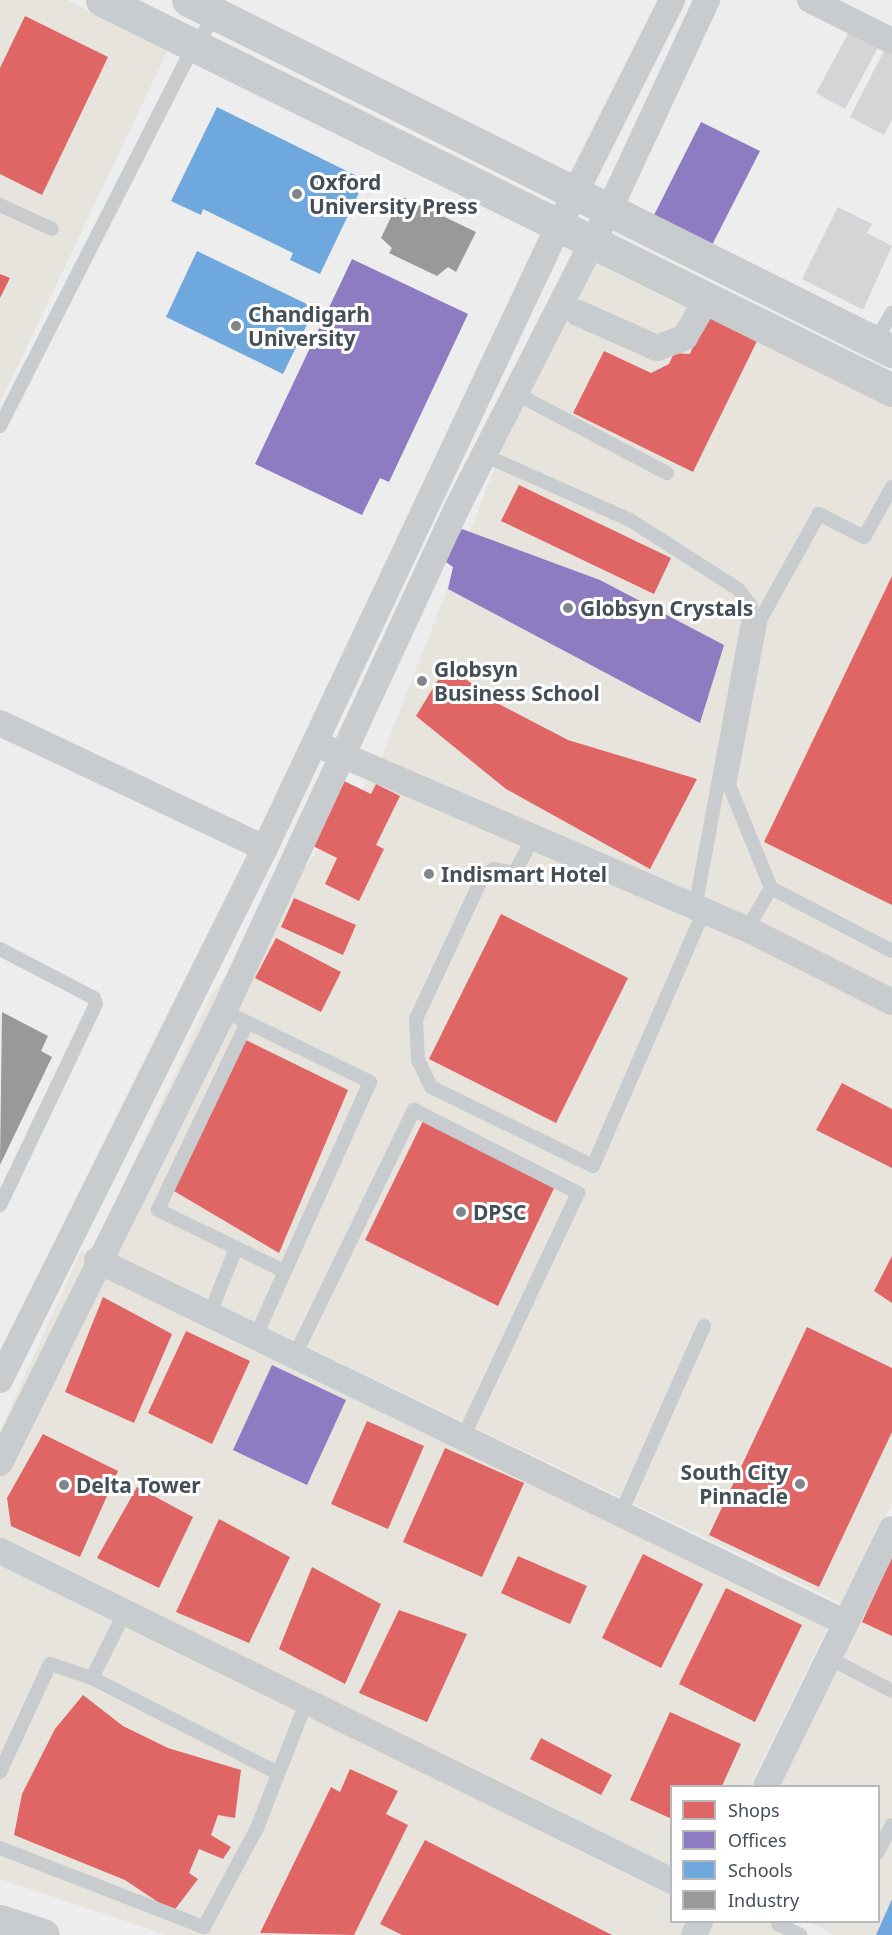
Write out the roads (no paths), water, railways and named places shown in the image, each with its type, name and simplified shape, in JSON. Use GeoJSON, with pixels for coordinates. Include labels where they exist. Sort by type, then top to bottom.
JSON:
{"type":"FeatureCollection","features":[{"type":"Feature","properties":{"kind":"main road"},"geometry":{"type":"LineString","coordinates":[[102,0],[892,390]]}},
{"type":"Feature","properties":{"kind":"main road"},"geometry":{"type":"LineString","coordinates":[[203,7],[884,346]]}},
{"type":"Feature","properties":{"kind":"main road"},"geometry":{"type":"LineString","coordinates":[[0,1921],[43,1935]]}},
{"type":"Feature","properties":{"kind":"street"},"geometry":{"type":"LineString","coordinates":[[0,1380],[265,848],[559,225],[578,192],[672,0]]}},
{"type":"Feature","properties":{"kind":"street"},"geometry":{"type":"LineString","coordinates":[[0,1463],[97,1260],[224,1011],[340,755],[484,454],[610,208],[707,0]]}},
{"type":"Feature","properties":{"kind":"street"},"geometry":{"type":"LineString","coordinates":[[810,0],[892,41]]}},
{"type":"Feature","properties":{"kind":"street"},"geometry":{"type":"LineString","coordinates":[[578,313],[657,348],[685,337],[707,299]]}},
{"type":"Feature","properties":{"kind":"street"},"geometry":{"type":"LineString","coordinates":[[0,723],[265,848]]}},
{"type":"Feature","properties":{"kind":"street"},"geometry":{"type":"LineString","coordinates":[[316,743],[747,929],[892,1002]]}},
{"type":"Feature","properties":{"kind":"street"},"geometry":{"type":"LineString","coordinates":[[97,1260],[208,1316],[846,1623]]}},
{"type":"Feature","properties":{"kind":"street"},"geometry":{"type":"LineString","coordinates":[[766,1785],[892,1529]]}},
{"type":"Feature","properties":{"kind":"street"},"geometry":{"type":"LineString","coordinates":[[0,1551],[124,1614],[670,1880]]}},
{"type":"Feature","properties":{"kind":"lane"},"geometry":{"type":"LineString","coordinates":[[0,426],[194,46],[203,7]]}},
{"type":"Feature","properties":{"kind":"lane"},"geometry":{"type":"LineString","coordinates":[[0,205],[52,229]]}},
{"type":"Feature","properties":{"kind":"lane"},"geometry":{"type":"LineString","coordinates":[[884,346],[892,313]]}},
{"type":"Feature","properties":{"kind":"lane"},"geometry":{"type":"LineString","coordinates":[[515,393],[668,472]]}},
{"type":"Feature","properties":{"kind":"lane"},"geometry":{"type":"LineString","coordinates":[[484,454],[630,520],[738,589],[751,606],[700,909],[593,1166],[431,1087],[418,1060],[416,1019],[483,876],[494,869],[514,873],[533,838]]}},
{"type":"Feature","properties":{"kind":"lane"},"geometry":{"type":"LineString","coordinates":[[892,487],[864,537],[819,514],[761,618],[729,785],[771,888],[892,951]]}},
{"type":"Feature","properties":{"kind":"lane"},"geometry":{"type":"LineString","coordinates":[[747,929],[771,888]]}},
{"type":"Feature","properties":{"kind":"lane"},"geometry":{"type":"LineString","coordinates":[[0,949],[94,998],[96,1004],[0,1204]]}},
{"type":"Feature","properties":{"kind":"lane"},"geometry":{"type":"LineString","coordinates":[[224,1011],[370,1082],[255,1338]]}},
{"type":"Feature","properties":{"kind":"lane"},"geometry":{"type":"LineString","coordinates":[[247,1023],[158,1210],[284,1271]]}},
{"type":"Feature","properties":{"kind":"lane"},"geometry":{"type":"LineString","coordinates":[[294,1357],[414,1110],[578,1193],[462,1439]]}},
{"type":"Feature","properties":{"kind":"lane"},"geometry":{"type":"LineString","coordinates":[[156,1145],[182,1160]]}},
{"type":"Feature","properties":{"kind":"lane"},"geometry":{"type":"LineString","coordinates":[[208,1316],[236,1248]]}},
{"type":"Feature","properties":{"kind":"lane"},"geometry":{"type":"LineString","coordinates":[[620,1515],[704,1326]]}},
{"type":"Feature","properties":{"kind":"lane"},"geometry":{"type":"LineString","coordinates":[[92,1678],[124,1614]]}},
{"type":"Feature","properties":{"kind":"lane"},"geometry":{"type":"LineString","coordinates":[[829,1658],[892,1691]]}},
{"type":"Feature","properties":{"kind":"lane"},"geometry":{"type":"LineString","coordinates":[[0,1772],[50,1664],[92,1678],[276,1772]]}},
{"type":"Feature","properties":{"kind":"lane"},"geometry":{"type":"LineString","coordinates":[[0,1848],[204,1927],[256,1828],[276,1772],[306,1703]]}},
{"type":"Feature","properties":{"kind":"lane"},"geometry":{"type":"LineString","coordinates":[[880,1850],[892,1825]]}},
{"type":"Feature","properties":{"kind":"lane"},"geometry":{"type":"LineString","coordinates":[[778,1924],[801,1935]]}},
{"type":"Feature","properties":{"kind":"place","name":"Oxford University Press"},"geometry":{"type":"Point","coordinates":[297,194]}},
{"type":"Feature","properties":{"kind":"place","name":"Chandigarh University"},"geometry":{"type":"Point","coordinates":[236,326]}},
{"type":"Feature","properties":{"kind":"place","name":"Globsyn Crystals"},"geometry":{"type":"Point","coordinates":[568,608]}},
{"type":"Feature","properties":{"kind":"place","name":"Globsyn Business School"},"geometry":{"type":"Point","coordinates":[422,681]}},
{"type":"Feature","properties":{"kind":"place","name":"Indismart Hotel"},"geometry":{"type":"Point","coordinates":[429,874]}},
{"type":"Feature","properties":{"kind":"place","name":"DPSC"},"geometry":{"type":"Point","coordinates":[461,1212]}},
{"type":"Feature","properties":{"kind":"place","name":"South City Pinnacle"},"geometry":{"type":"Point","coordinates":[800,1484]}},
{"type":"Feature","properties":{"kind":"place","name":"Delta Tower"},"geometry":{"type":"Point","coordinates":[64,1485]}}]}
